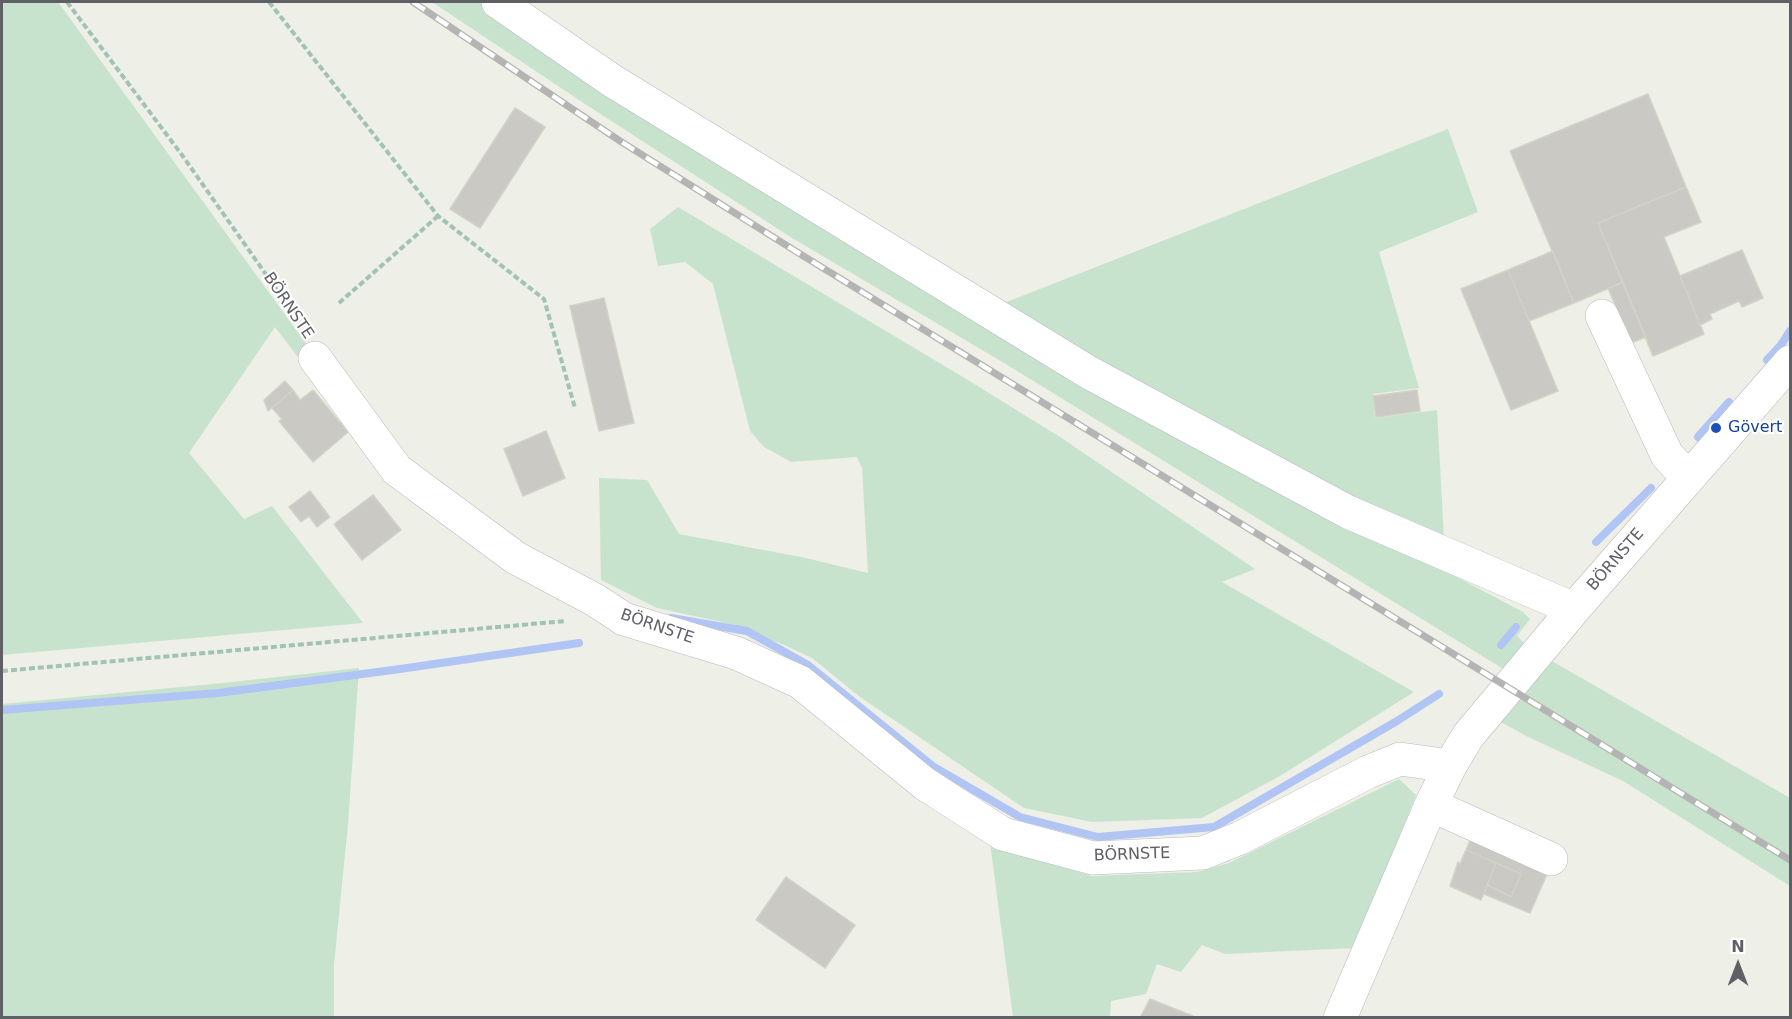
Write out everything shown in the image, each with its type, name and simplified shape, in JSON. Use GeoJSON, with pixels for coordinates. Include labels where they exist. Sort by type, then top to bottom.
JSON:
{"type":"FeatureCollection","features":[{"type":"Feature","properties":{"kind":"street"},"geometry":{"type":"LineString","coordinates":[[498,2],[611,80],[1088,372],[1348,512],[1574,609]]}},
{"type":"Feature","properties":{"kind":"street"},"geometry":{"type":"LineString","coordinates":[[1602,316],[1667,455],[1688,478]]}},
{"type":"Feature","properties":{"kind":"street","name":"BÖRNSTE"},"geometry":{"type":"LineString","coordinates":[[315,358],[397,470],[516,558],[595,600],[624,619],[736,653],[800,682],[925,784],[1003,834],[1093,858],[1203,853],[1240,838],[1368,772],[1401,759],[1450,766]]}},
{"type":"Feature","properties":{"kind":"street","name":"BÖRNSTE"},"geometry":{"type":"LineString","coordinates":[[1340,1017],[1431,805],[1468,736],[1574,609],[1791,362]]}},
{"type":"Feature","properties":{"kind":"street"},"geometry":{"type":"LineString","coordinates":[[1431,805],[1551,859]]}},
{"type":"Feature","properties":{"kind":"path","name":"BÖRNSTE"},"geometry":{"type":"LineString","coordinates":[[67,2],[182,155],[313,342],[315,358]]}},
{"type":"Feature","properties":{"kind":"path"},"geometry":{"type":"LineString","coordinates":[[269,2],[438,216],[544,299],[575,408]]}},
{"type":"Feature","properties":{"kind":"path"},"geometry":{"type":"LineString","coordinates":[[339,303],[438,216]]}},
{"type":"Feature","properties":{"kind":"path"},"geometry":{"type":"LineString","coordinates":[[2,671],[571,621]]}},
{"type":"Feature","properties":{"kind":"green space"},"geometry":{"type":"Polygon","coordinates":[[[2,2],[58,2],[310,349],[304,365],[275,327],[189,453],[244,519],[272,506],[363,623],[2,655],[2,2]]]}},
{"type":"Feature","properties":{"kind":"green space"},"geometry":{"type":"Polygon","coordinates":[[[432,2],[482,2],[1400,547],[1523,612],[1530,619],[1517,636],[1530,649],[1510,673],[999,360],[792,238],[432,2]]]}},
{"type":"Feature","properties":{"kind":"green space"},"geometry":{"type":"Polygon","coordinates":[[[1448,129],[1478,212],[1379,252],[1419,388],[1373,394],[1375,418],[1437,410],[1444,540],[1369,508],[999,305],[1448,129]]]}},
{"type":"Feature","properties":{"kind":"green space"},"geometry":{"type":"Polygon","coordinates":[[[678,207],[1060,437],[1255,569],[1222,582],[1414,692],[1280,776],[1202,818],[1092,822],[1024,808],[860,697],[812,658],[782,644],[722,622],[657,608],[601,580],[599,478],[647,480],[679,534],[806,558],[868,573],[862,468],[857,457],[791,462],[764,447],[750,431],[713,284],[685,262],[658,266],[650,229],[678,207]]]}},
{"type":"Feature","properties":{"kind":"green space"},"geometry":{"type":"Polygon","coordinates":[[[1538,653],[1790,798],[1790,886],[1623,781],[1501,722],[1538,653]]]}},
{"type":"Feature","properties":{"kind":"green space"},"geometry":{"type":"Polygon","coordinates":[[[359,668],[348,824],[334,965],[334,1017],[2,1017],[2,704],[359,668]]]}},
{"type":"Feature","properties":{"kind":"green space"},"geometry":{"type":"Polygon","coordinates":[[[1399,779],[1416,795],[1355,948],[1225,954],[1202,945],[1181,972],[1157,964],[1146,994],[1111,1001],[1110,1017],[1013,1017],[990,843],[1002,850],[1092,876],[1197,872],[1229,863],[1399,779]]]}},
{"type":"Feature","properties":{"kind":"building"},"geometry":{"type":"Polygon","coordinates":[[[1648,94],[1686,187],[1598,223],[1623,282],[1574,303],[1510,151],[1648,94]]]}},
{"type":"Feature","properties":{"kind":"building"},"geometry":{"type":"Polygon","coordinates":[[[515,108],[545,127],[480,228],[450,209],[515,108]]]}},
{"type":"Feature","properties":{"kind":"building"},"geometry":{"type":"Polygon","coordinates":[[[1686,187],[1701,222],[1664,237],[1704,334],[1653,356],[1598,223],[1686,187]]]}},
{"type":"Feature","properties":{"kind":"building"},"geometry":{"type":"Polygon","coordinates":[[[1742,250],[1763,298],[1742,307],[1739,301],[1710,314],[1712,319],[1700,325],[1680,276],[1742,250]]]}},
{"type":"Feature","properties":{"kind":"building"},"geometry":{"type":"Polygon","coordinates":[[[1553,251],[1574,303],[1529,321],[1508,270],[1553,251]]]}},
{"type":"Feature","properties":{"kind":"building"},"geometry":{"type":"Polygon","coordinates":[[[1508,270],[1558,391],[1511,410],[1461,289],[1508,270]]]}},
{"type":"Feature","properties":{"kind":"building"},"geometry":{"type":"Polygon","coordinates":[[[1623,282],[1646,337],[1631,343],[1608,288],[1623,282]]]}},
{"type":"Feature","properties":{"kind":"building"},"geometry":{"type":"Polygon","coordinates":[[[604,298],[634,423],[599,431],[570,306],[604,298]]]}},
{"type":"Feature","properties":{"kind":"building"},"geometry":{"type":"Polygon","coordinates":[[[285,381],[293,390],[268,411],[264,400],[285,381]]]}},
{"type":"Feature","properties":{"kind":"building"},"geometry":{"type":"Polygon","coordinates":[[[293,390],[300,400],[313,390],[348,432],[313,462],[279,421],[282,419],[272,408],[293,390]]]}},
{"type":"Feature","properties":{"kind":"building"},"geometry":{"type":"Polygon","coordinates":[[[1417,390],[1420,411],[1376,417],[1373,396],[1417,390]]]}},
{"type":"Feature","properties":{"kind":"building"},"geometry":{"type":"Polygon","coordinates":[[[546,431],[565,478],[523,496],[504,449],[546,431]]]}},
{"type":"Feature","properties":{"kind":"building"},"geometry":{"type":"Polygon","coordinates":[[[310,491],[330,517],[317,527],[309,516],[301,522],[289,507],[310,491]]]}},
{"type":"Feature","properties":{"kind":"building"},"geometry":{"type":"Polygon","coordinates":[[[373,495],[401,530],[362,560],[334,524],[373,495]]]}},
{"type":"Feature","properties":{"kind":"building"},"geometry":{"type":"Polygon","coordinates":[[[1474,831],[1547,874],[1530,913],[1484,894],[1487,885],[1511,897],[1521,874],[1466,850],[1474,831]]]}},
{"type":"Feature","properties":{"kind":"building"},"geometry":{"type":"Polygon","coordinates":[[[1466,850],[1496,863],[1481,900],[1450,886],[1458,862],[1460,864],[1466,850]]]}},
{"type":"Feature","properties":{"kind":"building"},"geometry":{"type":"Polygon","coordinates":[[[1496,863],[1521,874],[1511,897],[1487,885],[1496,863]]]}},
{"type":"Feature","properties":{"kind":"building"},"geometry":{"type":"Polygon","coordinates":[[[786,877],[855,925],[825,968],[756,920],[786,877]]]}},
{"type":"Feature","properties":{"kind":"building"},"geometry":{"type":"Polygon","coordinates":[[[1150,999],[1193,1016],[1192,1018],[1140,1018],[1150,999]]]}},
{"type":"Feature","properties":{"kind":"waterway"},"geometry":{"type":"LineString","coordinates":[[1767,360],[1790,331]]}},
{"type":"Feature","properties":{"kind":"waterway"},"geometry":{"type":"LineString","coordinates":[[1698,437],[1729,402]]}},
{"type":"Feature","properties":{"kind":"waterway"},"geometry":{"type":"LineString","coordinates":[[1596,542],[1651,488]]}},
{"type":"Feature","properties":{"kind":"waterway"},"geometry":{"type":"LineString","coordinates":[[671,618],[747,631],[808,665],[934,767],[1020,817],[1098,837],[1214,827],[1397,721],[1439,694]]}},
{"type":"Feature","properties":{"kind":"waterway"},"geometry":{"type":"LineString","coordinates":[[1501,645],[1516,627]]}},
{"type":"Feature","properties":{"kind":"waterway"},"geometry":{"type":"LineString","coordinates":[[2,710],[218,693],[579,643]]}},
{"type":"Feature","properties":{"kind":"railway"},"geometry":{"type":"LineString","coordinates":[[413,2],[620,141],[805,257],[1790,860]]}},
{"type":"Feature","properties":{"kind":"place","name":"Gövert"},"geometry":{"type":"Point","coordinates":[1716,428]}}]}
